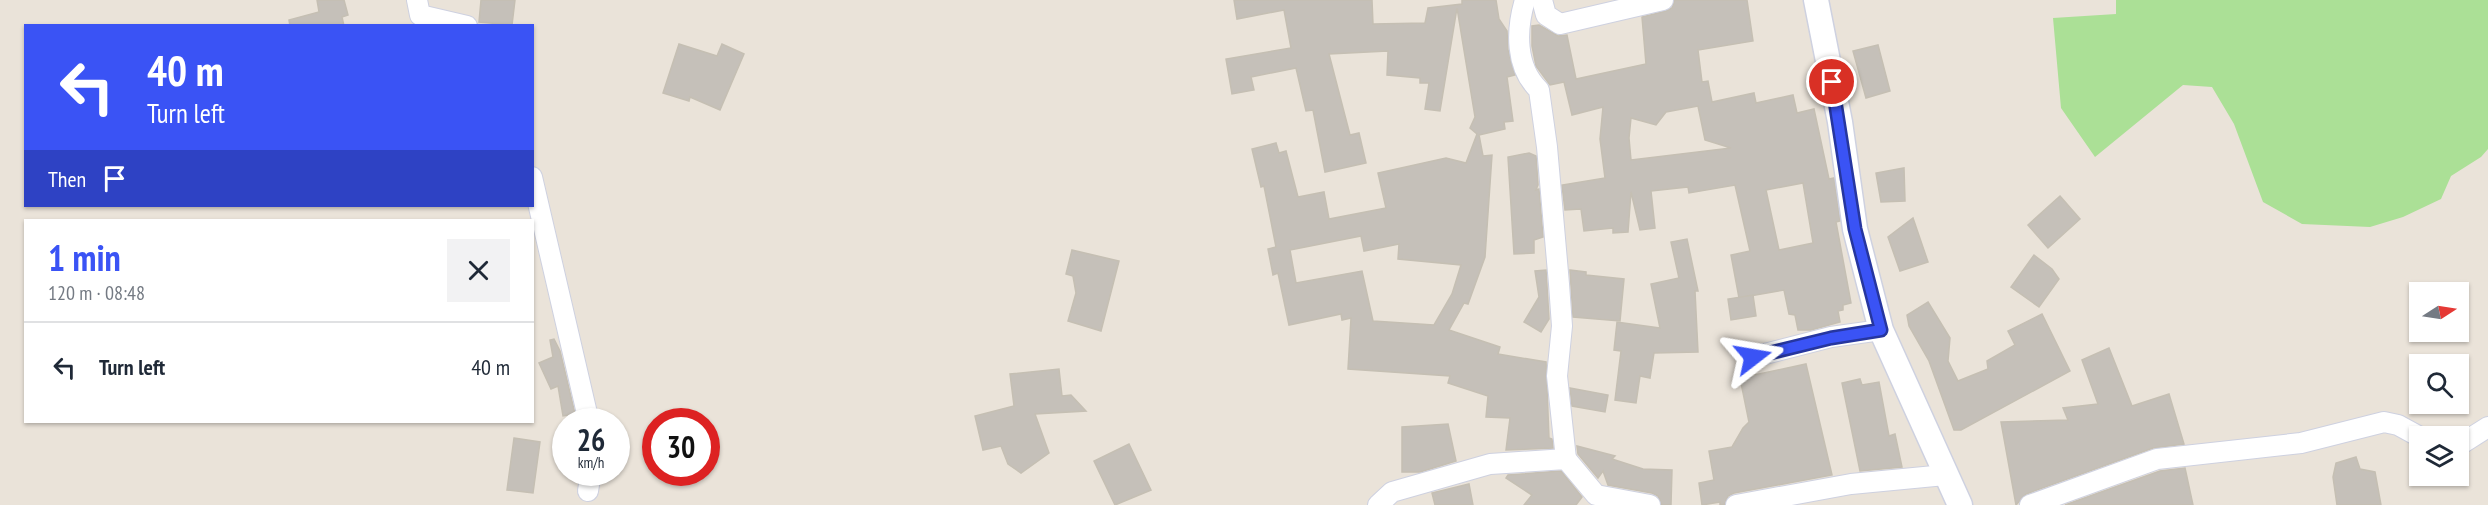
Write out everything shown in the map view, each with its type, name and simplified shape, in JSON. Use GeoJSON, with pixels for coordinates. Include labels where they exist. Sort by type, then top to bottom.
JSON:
{"type":"FeatureCollection","features":[{"type":"Feature","properties":{"kind":"street"},"geometry":{"type":"LineString","coordinates":[[417,0],[420,15],[458,24]]}},
{"type":"Feature","properties":{"kind":"street"},"geometry":{"type":"LineString","coordinates":[[1525,0],[1518,24],[1522,60],[1527,78],[1539,90],[1552,199],[1562,326],[1557,376],[1566,459],[1596,495],[1650,505]]}},
{"type":"Feature","properties":{"kind":"street"},"geometry":{"type":"LineString","coordinates":[[1542,0],[1546,15],[1560,24],[1663,0]]}},
{"type":"Feature","properties":{"kind":"street"},"geometry":{"type":"LineString","coordinates":[[1816,0],[1840,122],[1855,229],[1881,330],[1960,505]]}},
{"type":"Feature","properties":{"kind":"street"},"geometry":{"type":"LineString","coordinates":[[534,185],[587,408]]}},
{"type":"Feature","properties":{"kind":"street"},"geometry":{"type":"LineString","coordinates":[[1753,357],[1831,338],[1881,330]]}},
{"type":"Feature","properties":{"kind":"street"},"geometry":{"type":"LineString","coordinates":[[2030,505],[2157,459],[2301,443],[2384,422],[2398,425],[2409,431]]}},
{"type":"Feature","properties":{"kind":"street"},"geometry":{"type":"LineString","coordinates":[[2469,439],[2488,427]]}},
{"type":"Feature","properties":{"kind":"street"},"geometry":{"type":"LineString","coordinates":[[1378,505],[1392,492],[1490,464],[1566,459]]}},
{"type":"Feature","properties":{"kind":"street"},"geometry":{"type":"LineString","coordinates":[[1736,505],[1851,484],[1946,475]]}},
{"type":"Feature","properties":{"kind":"green space"},"geometry":{"type":"Polygon","coordinates":[[[2116,0],[2488,0],[2488,149],[2481,157],[2451,176],[2441,199],[2403,217],[2370,227],[2302,224],[2263,202],[2234,124],[2212,87],[2183,85],[2095,157],[2061,108],[2053,18],[2116,14],[2116,0]]]}},
{"type":"Feature","properties":{"kind":"building"},"geometry":{"type":"Polygon","coordinates":[[[317,0],[344,0],[348,15],[342,17],[344,24],[290,24],[289,20],[319,12],[317,0]]]}},
{"type":"Feature","properties":{"kind":"building"},"geometry":{"type":"Polygon","coordinates":[[[481,0],[515,0],[512,24],[479,22],[481,0]]]}},
{"type":"Feature","properties":{"kind":"building"},"geometry":{"type":"Polygon","coordinates":[[[1234,0],[1372,0],[1373,24],[1425,23],[1428,8],[1462,4],[1462,0],[1496,0],[1499,19],[1507,31],[1508,50],[1515,75],[1507,77],[1513,121],[1504,122],[1505,129],[1479,135],[1483,156],[1492,155],[1485,257],[1468,304],[1464,303],[1449,330],[1500,347],[1498,354],[1546,362],[1549,438],[1552,439],[1553,448],[1506,450],[1510,418],[1486,417],[1488,396],[1448,383],[1450,376],[1348,369],[1351,318],[1342,320],[1341,314],[1289,325],[1278,273],[1273,275],[1268,249],[1276,247],[1264,186],[1261,187],[1252,149],[1276,143],[1279,153],[1286,151],[1298,197],[1324,192],[1329,219],[1386,208],[1378,173],[1446,158],[1466,163],[1477,134],[1470,128],[1475,117],[1457,8],[1440,111],[1425,109],[1429,83],[1420,83],[1420,78],[1387,75],[1388,51],[1329,54],[1350,135],[1359,133],[1366,163],[1325,172],[1313,110],[1306,111],[1296,68],[1251,77],[1254,90],[1232,94],[1226,59],[1291,48],[1284,10],[1237,19],[1234,0]],[[1361,236],[1290,250],[1296,283],[1362,271],[1373,321],[1434,325],[1452,294],[1461,265],[1398,259],[1399,244],[1364,251],[1361,236]]]}},
{"type":"Feature","properties":{"kind":"building"},"geometry":{"type":"Polygon","coordinates":[[[1675,0],[1747,0],[1753,41],[1698,50],[1702,82],[1708,81],[1712,102],[1754,93],[1756,103],[1793,95],[1797,113],[1814,109],[1829,179],[1834,178],[1840,221],[1836,222],[1851,303],[1843,305],[1843,310],[1838,311],[1840,322],[1811,330],[1798,330],[1795,315],[1789,314],[1784,290],[1739,298],[1731,255],[1750,251],[1735,185],[1689,193],[1688,187],[1651,191],[1655,228],[1640,230],[1631,192],[1628,232],[1613,233],[1613,228],[1584,231],[1581,209],[1565,210],[1562,185],[1605,178],[1600,139],[1603,107],[1572,115],[1564,82],[1550,85],[1536,66],[1532,46],[1532,26],[1539,25],[1558,36],[1567,35],[1576,79],[1646,64],[1642,17],[1672,8],[1675,0]],[[1698,106],[1666,112],[1656,125],[1631,118],[1629,138],[1631,160],[1731,148],[1705,140],[1698,106]],[[1803,183],[1766,190],[1779,250],[1813,243],[1803,183]]]}},
{"type":"Feature","properties":{"kind":"building"},"geometry":{"type":"Polygon","coordinates":[[[679,44],[717,56],[722,44],[744,54],[720,110],[690,97],[689,101],[663,93],[679,44]]]}},
{"type":"Feature","properties":{"kind":"building"},"geometry":{"type":"Polygon","coordinates":[[[1878,45],[1890,91],[1866,98],[1853,51],[1878,45]]]}},
{"type":"Feature","properties":{"kind":"building"},"geometry":{"type":"Polygon","coordinates":[[[1529,153],[1536,156],[1538,185],[1536,190],[1539,189],[1543,237],[1534,240],[1534,253],[1514,254],[1508,157],[1529,153]]]}},
{"type":"Feature","properties":{"kind":"building"},"geometry":{"type":"Polygon","coordinates":[[[1904,168],[1905,201],[1881,202],[1876,173],[1904,168]]]}},
{"type":"Feature","properties":{"kind":"building"},"geometry":{"type":"Polygon","coordinates":[[[2060,196],[2080,219],[2048,248],[2028,225],[2060,196]]]}},
{"type":"Feature","properties":{"kind":"building"},"geometry":{"type":"Polygon","coordinates":[[[1913,218],[1928,262],[1900,271],[1888,237],[1913,218]]]}},
{"type":"Feature","properties":{"kind":"building"},"geometry":{"type":"Polygon","coordinates":[[[1687,239],[1698,291],[1695,291],[1698,352],[1654,353],[1650,378],[1640,376],[1636,403],[1615,400],[1621,351],[1614,350],[1617,322],[1660,328],[1651,284],[1679,278],[1671,242],[1687,239]]]}},
{"type":"Feature","properties":{"kind":"building"},"geometry":{"type":"Polygon","coordinates":[[[1072,250],[1119,261],[1101,331],[1068,321],[1076,293],[1073,276],[1066,274],[1072,250]]]}},
{"type":"Feature","properties":{"kind":"building"},"geometry":{"type":"Polygon","coordinates":[[[2034,255],[2052,269],[2059,279],[2039,307],[2011,287],[2034,255]]]}},
{"type":"Feature","properties":{"kind":"building"},"geometry":{"type":"Polygon","coordinates":[[[1546,270],[1549,319],[1541,332],[1524,322],[1539,297],[1535,271],[1546,270]]]}},
{"type":"Feature","properties":{"kind":"building"},"geometry":{"type":"Polygon","coordinates":[[[1570,270],[1586,272],[1586,275],[1624,279],[1620,321],[1573,317],[1570,270]]]}},
{"type":"Feature","properties":{"kind":"building"},"geometry":{"type":"Polygon","coordinates":[[[1753,295],[1756,316],[1731,320],[1728,299],[1753,295]]]}},
{"type":"Feature","properties":{"kind":"building"},"geometry":{"type":"Polygon","coordinates":[[[1928,302],[1950,338],[1948,361],[1958,381],[1988,369],[1987,361],[2015,345],[2008,331],[2042,314],[2070,371],[1961,430],[1954,430],[1929,361],[1909,326],[1907,315],[1928,302]]]}},
{"type":"Feature","properties":{"kind":"building"},"geometry":{"type":"Polygon","coordinates":[[[554,339],[560,351],[574,408],[562,408],[558,386],[551,389],[539,363],[553,357],[550,340],[554,339]]]}},
{"type":"Feature","properties":{"kind":"building"},"geometry":{"type":"Polygon","coordinates":[[[2109,348],[2132,406],[2169,394],[2184,444],[2153,448],[2026,494],[2016,505],[2001,422],[2068,420],[2063,408],[2098,404],[2082,360],[2109,348]]]}},
{"type":"Feature","properties":{"kind":"building"},"geometry":{"type":"Polygon","coordinates":[[[1806,364],[1832,475],[1734,493],[1728,496],[1724,505],[1720,505],[1720,502],[1702,505],[1699,483],[1714,480],[1709,451],[1732,447],[1749,422],[1740,378],[1806,364]]]}},
{"type":"Feature","properties":{"kind":"building"},"geometry":{"type":"Polygon","coordinates":[[[1059,369],[1062,396],[1071,395],[1086,411],[1035,414],[1049,453],[1021,473],[1008,464],[1001,446],[983,450],[975,416],[1014,406],[1010,374],[1059,369]]]}},
{"type":"Feature","properties":{"kind":"building"},"geometry":{"type":"Polygon","coordinates":[[[1860,379],[1862,385],[1879,382],[1889,436],[1895,434],[1902,467],[1860,471],[1842,383],[1860,379]]]}},
{"type":"Feature","properties":{"kind":"building"},"geometry":{"type":"Polygon","coordinates":[[[1570,388],[1608,395],[1605,412],[1572,406],[1570,388]]]}},
{"type":"Feature","properties":{"kind":"building"},"geometry":{"type":"Polygon","coordinates":[[[1448,424],[1456,461],[1420,472],[1402,472],[1402,427],[1448,424]]]}},
{"type":"Feature","properties":{"kind":"building"},"geometry":{"type":"Polygon","coordinates":[[[514,438],[540,442],[533,493],[507,490],[514,438]]]}},
{"type":"Feature","properties":{"kind":"building"},"geometry":{"type":"Polygon","coordinates":[[[1129,444],[1151,490],[1115,505],[1094,461],[1129,444]]]}},
{"type":"Feature","properties":{"kind":"building"},"geometry":{"type":"Polygon","coordinates":[[[1577,446],[1615,456],[1612,459],[1643,469],[1672,470],[1671,505],[1662,505],[1658,496],[1652,493],[1608,485],[1603,471],[1598,478],[1578,454],[1577,446]]]}},
{"type":"Feature","properties":{"kind":"building"},"geometry":{"type":"Polygon","coordinates":[[[2356,457],[2360,469],[2375,472],[2381,505],[2337,505],[2333,477],[2336,463],[2356,457]]]}},
{"type":"Feature","properties":{"kind":"building"},"geometry":{"type":"Polygon","coordinates":[[[2185,468],[2193,505],[2065,505],[2160,471],[2185,468]]]}},
{"type":"Feature","properties":{"kind":"building"},"geometry":{"type":"Polygon","coordinates":[[[1561,471],[1582,497],[1576,505],[1524,505],[1532,495],[1506,478],[1508,475],[1561,471]]]}},
{"type":"Feature","properties":{"kind":"building"},"geometry":{"type":"Polygon","coordinates":[[[1469,484],[1473,505],[1435,505],[1432,493],[1469,484]]]}},
{"type":"Feature","properties":{"kind":"route"},"geometry":{"type":"LineString","coordinates":[[1753,357],[1831,338],[1881,330],[1855,229],[1832,82]]}}]}
